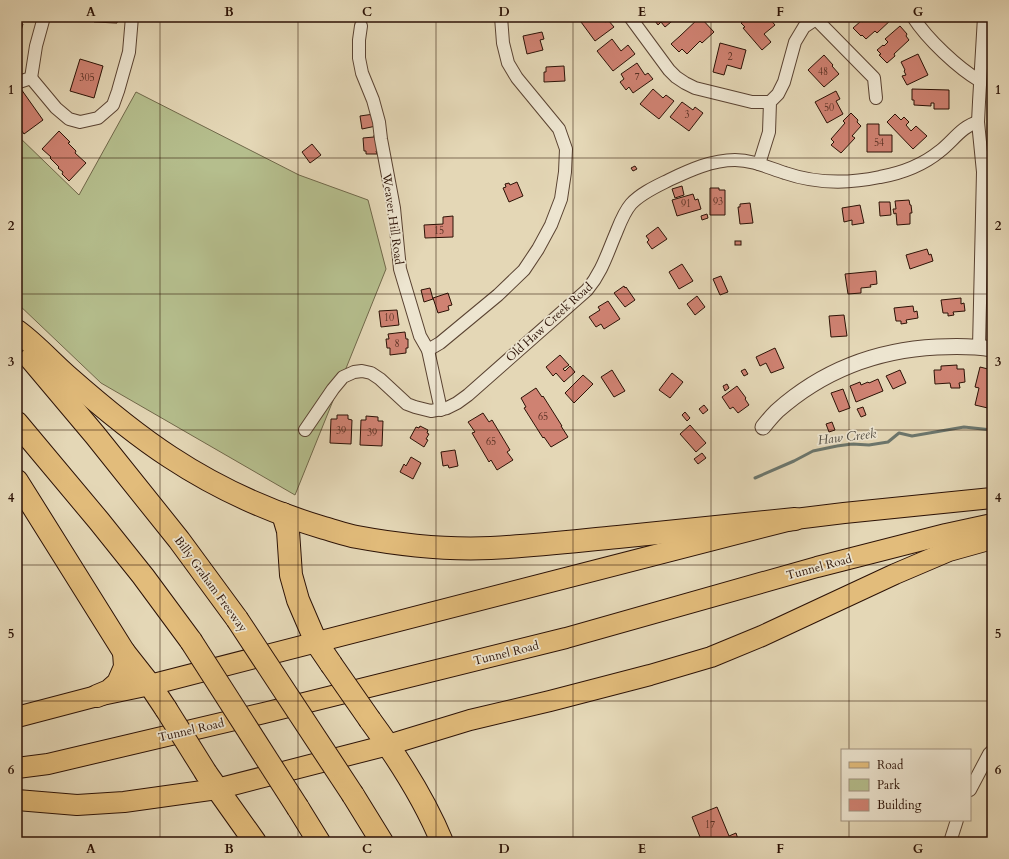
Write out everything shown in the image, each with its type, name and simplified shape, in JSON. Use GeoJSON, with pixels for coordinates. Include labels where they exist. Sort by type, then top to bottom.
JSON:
{"type":"FeatureCollection","features":[{"type":"Feature","properties":{"kind":"highway"},"geometry":{"type":"LineString","coordinates":[[17,331],[27,338],[97,403],[134,432],[171,458],[243,498],[283,514],[355,537],[402,544],[490,548],[795,519]]}},
{"type":"Feature","properties":{"kind":"highway","name":"Billy Graham Freeway"},"geometry":{"type":"LineString","coordinates":[[17,343],[95,435],[174,534],[237,619],[354,796],[382,842]]}},
{"type":"Feature","properties":{"kind":"highway"},"geometry":{"type":"LineString","coordinates":[[17,423],[109,533],[191,641],[319,842]]}},
{"type":"Feature","properties":{"kind":"highway"},"geometry":{"type":"LineString","coordinates":[[17,481],[124,652],[150,685],[211,781],[255,842]]}},
{"type":"Feature","properties":{"kind":"highway"},"geometry":{"type":"LineString","coordinates":[[283,514],[288,531],[288,551],[294,587],[316,642],[388,745],[425,805],[442,842]]}},
{"type":"Feature","properties":{"kind":"highway"},"geometry":{"type":"LineString","coordinates":[[97,696],[109,691],[118,683],[125,668],[124,652]]}},
{"type":"Feature","properties":{"kind":"main road"},"geometry":{"type":"LineString","coordinates":[[17,717],[97,696],[150,685],[795,519],[992,498]]}},
{"type":"Feature","properties":{"kind":"main road","name":"Tunnel Road"},"geometry":{"type":"LineString","coordinates":[[17,768],[48,764],[210,726],[566,638],[817,567],[946,534],[992,524]]}},
{"type":"Feature","properties":{"kind":"main road"},"geometry":{"type":"LineString","coordinates":[[17,800],[77,805],[124,802],[211,781],[388,745],[470,720],[650,675],[711,657],[762,636],[888,577],[949,551],[992,539]]}},
{"type":"Feature","properties":{"kind":"street"},"geometry":{"type":"LineString","coordinates":[[44,17],[36,46],[31,78],[56,108],[69,119],[80,122],[98,118],[113,105],[129,52],[132,17]]}},
{"type":"Feature","properties":{"kind":"street"},"geometry":{"type":"LineString","coordinates":[[428,350],[440,343],[498,295],[524,270],[538,250],[551,225],[561,199],[565,172],[566,149],[559,129],[517,78],[508,63],[503,43],[501,17]]}},
{"type":"Feature","properties":{"kind":"street"},"geometry":{"type":"LineString","coordinates":[[630,17],[670,70],[684,83],[695,88],[752,102],[770,102]]}},
{"type":"Feature","properties":{"kind":"street"},"geometry":{"type":"LineString","coordinates":[[913,17],[928,37],[943,52],[970,75],[980,81]]}},
{"type":"Feature","properties":{"kind":"street"},"geometry":{"type":"LineString","coordinates":[[763,427],[776,412],[796,396],[823,378],[864,360],[909,349],[950,346],[986,348],[983,172],[978,122],[984,17]]}},
{"type":"Feature","properties":{"kind":"street"},"geometry":{"type":"LineString","coordinates":[[759,164],[769,132],[770,102],[778,94],[784,82],[795,42],[804,28],[815,18],[874,78],[876,98]]}},
{"type":"Feature","properties":{"kind":"street","name":"Weaver Hill Road"},"geometry":{"type":"LineString","coordinates":[[362,26],[359,40],[359,58],[362,74],[373,100],[379,122],[394,208],[400,269],[420,336],[428,350],[441,410]]}},
{"type":"Feature","properties":{"kind":"street"},"geometry":{"type":"LineString","coordinates":[[17,82],[31,78]]}},
{"type":"Feature","properties":{"kind":"street","name":"Old Haw Creek Road"},"geometry":{"type":"LineString","coordinates":[[305,430],[343,377],[354,372],[362,371],[371,373],[408,404],[415,407],[431,411],[441,410],[458,402],[468,395],[587,290],[594,282],[601,270],[626,211],[631,204],[638,198],[682,174],[714,163],[736,160],[759,164],[802,178],[820,181],[843,182],[865,180],[899,173],[916,166],[941,150],[961,131],[978,122]]}},
{"type":"Feature","properties":{"kind":"street"},"geometry":{"type":"LineString","coordinates":[[971,788],[988,754],[992,751]]}},
{"type":"Feature","properties":{"kind":"street"},"geometry":{"type":"LineString","coordinates":[[950,842],[957,821]]}},
{"type":"Feature","properties":{"kind":"green space"},"geometry":{"type":"Polygon","coordinates":[[[136,92],[299,175],[368,200],[386,269],[295,495],[101,383],[17,303],[17,135],[79,195],[136,92]]]}},
{"type":"Feature","properties":{"kind":"building"},"geometry":{"type":"Polygon","coordinates":[[[94,17],[118,17],[117,23],[94,22],[94,17]]]}},
{"type":"Feature","properties":{"kind":"building"},"geometry":{"type":"Polygon","coordinates":[[[370,17],[386,17],[371,20],[370,17]]]}},
{"type":"Feature","properties":{"kind":"building"},"geometry":{"type":"Polygon","coordinates":[[[589,17],[601,17],[605,22],[608,20],[614,27],[595,41],[581,22],[589,17]]]}},
{"type":"Feature","properties":{"kind":"building"},"geometry":{"type":"Polygon","coordinates":[[[652,17],[677,17],[665,27],[661,22],[658,25],[652,17]]]}},
{"type":"Feature","properties":{"kind":"building"},"geometry":{"type":"Polygon","coordinates":[[[700,17],[714,32],[702,43],[700,41],[687,54],[682,49],[679,52],[671,44],[700,17]]]}},
{"type":"Feature","properties":{"kind":"building"},"geometry":{"type":"Polygon","coordinates":[[[748,17],[768,17],[775,25],[764,34],[771,42],[762,50],[743,28],[745,27],[741,23],[748,17]]]}},
{"type":"Feature","properties":{"kind":"building"},"geometry":{"type":"Polygon","coordinates":[[[868,17],[893,18],[877,33],[875,31],[866,39],[853,28],[868,17]]]}},
{"type":"Feature","properties":{"kind":"building"},"geometry":{"type":"Polygon","coordinates":[[[17,22],[23,24],[17,44],[17,22]]]}},
{"type":"Feature","properties":{"kind":"building"},"geometry":{"type":"Polygon","coordinates":[[[900,26],[907,34],[906,36],[909,40],[887,63],[879,55],[881,54],[877,50],[888,42],[885,39],[900,26]]]}},
{"type":"Feature","properties":{"kind":"building"},"geometry":{"type":"Polygon","coordinates":[[[542,32],[544,39],[540,40],[543,50],[527,54],[523,36],[542,32]]]}},
{"type":"Feature","properties":{"kind":"building"},"geometry":{"type":"Polygon","coordinates":[[[612,39],[621,51],[628,45],[635,54],[613,71],[597,51],[612,39]]]}},
{"type":"Feature","properties":{"kind":"building"},"geometry":{"type":"Polygon","coordinates":[[[720,43],[746,50],[741,69],[727,65],[724,75],[713,72],[720,43]]]}},
{"type":"Feature","properties":{"kind":"building"},"geometry":{"type":"Polygon","coordinates":[[[918,54],[928,75],[907,85],[902,76],[906,75],[901,62],[918,54]]]}},
{"type":"Feature","properties":{"kind":"building"},"geometry":{"type":"Polygon","coordinates":[[[824,55],[839,74],[824,87],[808,70],[824,55]]]}},
{"type":"Feature","properties":{"kind":"building"},"geometry":{"type":"Polygon","coordinates":[[[80,59],[103,66],[94,98],[70,91],[80,59]]]}},
{"type":"Feature","properties":{"kind":"building"},"geometry":{"type":"Polygon","coordinates":[[[637,63],[645,75],[648,73],[653,79],[633,93],[629,87],[626,90],[620,82],[624,79],[621,74],[637,63]]]}},
{"type":"Feature","properties":{"kind":"building"},"geometry":{"type":"Polygon","coordinates":[[[564,66],[565,81],[544,82],[544,72],[546,72],[546,67],[564,66]]]}},
{"type":"Feature","properties":{"kind":"building"},"geometry":{"type":"Polygon","coordinates":[[[21,89],[43,120],[24,134],[17,124],[17,91],[21,89]]]}},
{"type":"Feature","properties":{"kind":"building"},"geometry":{"type":"Polygon","coordinates":[[[653,89],[663,98],[666,95],[674,101],[659,119],[640,104],[653,89]]]}},
{"type":"Feature","properties":{"kind":"building"},"geometry":{"type":"Polygon","coordinates":[[[912,89],[949,90],[949,109],[934,109],[934,103],[931,103],[931,106],[914,105],[914,100],[912,100],[912,89]]]}},
{"type":"Feature","properties":{"kind":"building"},"geometry":{"type":"Polygon","coordinates":[[[836,91],[840,99],[836,101],[843,114],[827,123],[815,102],[836,91]]]}},
{"type":"Feature","properties":{"kind":"building"},"geometry":{"type":"Polygon","coordinates":[[[682,102],[693,110],[695,107],[703,113],[689,131],[670,117],[682,102]]]}},
{"type":"Feature","properties":{"kind":"building"},"geometry":{"type":"Polygon","coordinates":[[[851,113],[858,120],[857,122],[861,126],[852,136],[855,138],[841,153],[831,145],[834,142],[831,139],[845,123],[843,121],[851,113]]]}},
{"type":"Feature","properties":{"kind":"building"},"geometry":{"type":"Polygon","coordinates":[[[374,114],[376,126],[362,129],[360,116],[374,114]]]}},
{"type":"Feature","properties":{"kind":"building"},"geometry":{"type":"Polygon","coordinates":[[[895,114],[901,120],[904,117],[909,122],[906,125],[911,131],[916,126],[927,136],[913,149],[887,122],[895,114]]]}},
{"type":"Feature","properties":{"kind":"building"},"geometry":{"type":"Polygon","coordinates":[[[867,124],[879,124],[879,135],[892,135],[892,152],[867,152],[867,124]]]}},
{"type":"Feature","properties":{"kind":"building"},"geometry":{"type":"Polygon","coordinates":[[[59,131],[70,142],[68,143],[76,151],[75,153],[86,163],[69,181],[62,174],[63,172],[58,168],[59,167],[50,158],[51,157],[42,149],[59,131]]]}},
{"type":"Feature","properties":{"kind":"building"},"geometry":{"type":"Polygon","coordinates":[[[374,135],[377,135],[377,154],[366,154],[366,151],[364,151],[363,138],[374,137],[374,135]]]}},
{"type":"Feature","properties":{"kind":"building"},"geometry":{"type":"Polygon","coordinates":[[[312,144],[321,155],[310,163],[302,152],[312,144]]]}},
{"type":"Feature","properties":{"kind":"building"},"geometry":{"type":"Polygon","coordinates":[[[635,166],[637,169],[633,171],[631,168],[635,166]]]}},
{"type":"Feature","properties":{"kind":"building"},"geometry":{"type":"Polygon","coordinates":[[[517,182],[523,196],[509,202],[503,188],[506,187],[505,184],[509,183],[510,185],[517,182]]]}},
{"type":"Feature","properties":{"kind":"building"},"geometry":{"type":"Polygon","coordinates":[[[682,186],[684,195],[675,198],[672,189],[682,186]]]}},
{"type":"Feature","properties":{"kind":"building"},"geometry":{"type":"Polygon","coordinates":[[[710,188],[725,190],[725,215],[710,215],[710,188]]]}},
{"type":"Feature","properties":{"kind":"building"},"geometry":{"type":"Polygon","coordinates":[[[693,194],[695,200],[698,199],[701,209],[677,216],[672,200],[693,194]]]}},
{"type":"Feature","properties":{"kind":"building"},"geometry":{"type":"Polygon","coordinates":[[[909,200],[912,213],[910,213],[910,224],[897,225],[896,213],[894,214],[893,209],[896,209],[895,201],[909,200]]]}},
{"type":"Feature","properties":{"kind":"building"},"geometry":{"type":"Polygon","coordinates":[[[879,202],[890,202],[891,215],[880,216],[879,202]]]}},
{"type":"Feature","properties":{"kind":"building"},"geometry":{"type":"Polygon","coordinates":[[[750,203],[753,223],[740,224],[738,207],[740,207],[740,204],[750,203]]]}},
{"type":"Feature","properties":{"kind":"building"},"geometry":{"type":"Polygon","coordinates":[[[860,205],[864,223],[852,225],[852,220],[844,222],[842,208],[860,205]]]}},
{"type":"Feature","properties":{"kind":"building"},"geometry":{"type":"Polygon","coordinates":[[[707,214],[708,218],[702,220],[701,216],[707,214]]]}},
{"type":"Feature","properties":{"kind":"building"},"geometry":{"type":"Polygon","coordinates":[[[453,216],[453,237],[425,238],[424,225],[443,224],[443,217],[453,216]]]}},
{"type":"Feature","properties":{"kind":"building"},"geometry":{"type":"Polygon","coordinates":[[[658,227],[667,239],[652,249],[647,242],[649,240],[646,236],[658,227]]]}},
{"type":"Feature","properties":{"kind":"building"},"geometry":{"type":"Polygon","coordinates":[[[735,241],[741,241],[741,245],[735,245],[735,241]]]}},
{"type":"Feature","properties":{"kind":"building"},"geometry":{"type":"Polygon","coordinates":[[[927,249],[929,255],[931,254],[933,261],[910,269],[906,255],[927,249]]]}},
{"type":"Feature","properties":{"kind":"building"},"geometry":{"type":"Polygon","coordinates":[[[682,264],[693,281],[679,289],[669,272],[682,264]]]}},
{"type":"Feature","properties":{"kind":"building"},"geometry":{"type":"Polygon","coordinates":[[[876,271],[877,284],[870,285],[871,287],[861,288],[861,293],[848,294],[845,274],[876,271]]]}},
{"type":"Feature","properties":{"kind":"building"},"geometry":{"type":"Polygon","coordinates":[[[721,276],[728,292],[720,295],[713,279],[721,276]]]}},
{"type":"Feature","properties":{"kind":"building"},"geometry":{"type":"Polygon","coordinates":[[[624,286],[635,300],[625,307],[614,293],[624,286]]]}},
{"type":"Feature","properties":{"kind":"building"},"geometry":{"type":"Polygon","coordinates":[[[430,288],[433,299],[424,302],[421,290],[430,288]]]}},
{"type":"Feature","properties":{"kind":"building"},"geometry":{"type":"Polygon","coordinates":[[[448,293],[452,305],[448,306],[449,310],[438,313],[433,298],[448,293]]]}},
{"type":"Feature","properties":{"kind":"building"},"geometry":{"type":"Polygon","coordinates":[[[697,296],[705,307],[695,315],[687,304],[697,296]]]}},
{"type":"Feature","properties":{"kind":"building"},"geometry":{"type":"Polygon","coordinates":[[[961,298],[961,304],[964,303],[965,311],[953,312],[954,315],[948,316],[948,313],[943,313],[941,300],[961,298]]]}},
{"type":"Feature","properties":{"kind":"building"},"geometry":{"type":"Polygon","coordinates":[[[608,301],[620,319],[604,329],[601,324],[596,327],[589,317],[600,310],[598,307],[608,301]]]}},
{"type":"Feature","properties":{"kind":"building"},"geometry":{"type":"Polygon","coordinates":[[[913,306],[914,312],[917,311],[918,318],[906,320],[907,323],[901,324],[901,321],[896,321],[894,308],[913,306]]]}},
{"type":"Feature","properties":{"kind":"building"},"geometry":{"type":"Polygon","coordinates":[[[397,310],[399,325],[381,327],[379,311],[397,310]]]}},
{"type":"Feature","properties":{"kind":"building"},"geometry":{"type":"Polygon","coordinates":[[[844,315],[847,336],[831,337],[829,316],[844,315]]]}},
{"type":"Feature","properties":{"kind":"building"},"geometry":{"type":"Polygon","coordinates":[[[405,332],[406,339],[408,339],[408,348],[406,348],[406,353],[390,355],[390,348],[387,348],[386,339],[389,339],[388,334],[405,332]]]}},
{"type":"Feature","properties":{"kind":"building"},"geometry":{"type":"Polygon","coordinates":[[[775,348],[784,368],[771,373],[766,363],[760,366],[756,357],[775,348]]]}},
{"type":"Feature","properties":{"kind":"building"},"geometry":{"type":"Polygon","coordinates":[[[560,355],[569,365],[563,369],[565,371],[570,366],[575,372],[564,382],[556,373],[553,376],[546,367],[560,355]]]}},
{"type":"Feature","properties":{"kind":"building"},"geometry":{"type":"Polygon","coordinates":[[[957,365],[957,369],[964,369],[965,382],[959,383],[960,388],[951,388],[950,383],[935,384],[934,370],[941,370],[941,366],[957,365]]]}},
{"type":"Feature","properties":{"kind":"building"},"geometry":{"type":"Polygon","coordinates":[[[980,367],[992,370],[992,409],[975,405],[979,388],[975,387],[980,367]]]}},
{"type":"Feature","properties":{"kind":"building"},"geometry":{"type":"Polygon","coordinates":[[[745,369],[748,374],[744,376],[741,371],[745,369]]]}},
{"type":"Feature","properties":{"kind":"building"},"geometry":{"type":"Polygon","coordinates":[[[612,370],[625,391],[614,397],[601,377],[612,370]]]}},
{"type":"Feature","properties":{"kind":"building"},"geometry":{"type":"Polygon","coordinates":[[[900,370],[906,383],[893,389],[886,376],[900,370]]]}},
{"type":"Feature","properties":{"kind":"building"},"geometry":{"type":"Polygon","coordinates":[[[672,373],[683,382],[670,398],[659,390],[672,373]]]}},
{"type":"Feature","properties":{"kind":"building"},"geometry":{"type":"Polygon","coordinates":[[[583,375],[593,384],[574,403],[565,393],[583,375]]]}},
{"type":"Feature","properties":{"kind":"building"},"geometry":{"type":"Polygon","coordinates":[[[878,379],[883,391],[856,402],[850,386],[860,382],[861,385],[868,382],[869,383],[878,379]]]}},
{"type":"Feature","properties":{"kind":"building"},"geometry":{"type":"Polygon","coordinates":[[[727,384],[729,388],[725,391],[723,386],[727,384]]]}},
{"type":"Feature","properties":{"kind":"building"},"geometry":{"type":"Polygon","coordinates":[[[737,386],[746,398],[745,399],[749,405],[738,413],[733,407],[730,409],[722,397],[737,386]]]}},
{"type":"Feature","properties":{"kind":"building"},"geometry":{"type":"Polygon","coordinates":[[[536,388],[542,397],[543,396],[568,437],[551,447],[544,437],[543,438],[524,408],[526,407],[521,398],[536,388]]]}},
{"type":"Feature","properties":{"kind":"building"},"geometry":{"type":"Polygon","coordinates":[[[843,389],[850,408],[839,412],[831,393],[843,389]]]}},
{"type":"Feature","properties":{"kind":"building"},"geometry":{"type":"Polygon","coordinates":[[[704,405],[708,410],[703,414],[699,409],[704,405]]]}},
{"type":"Feature","properties":{"kind":"building"},"geometry":{"type":"Polygon","coordinates":[[[863,407],[866,415],[861,417],[857,409],[863,407]]]}},
{"type":"Feature","properties":{"kind":"building"},"geometry":{"type":"Polygon","coordinates":[[[685,412],[690,418],[687,421],[682,415],[685,412]]]}},
{"type":"Feature","properties":{"kind":"building"},"geometry":{"type":"Polygon","coordinates":[[[483,413],[489,422],[492,420],[510,450],[507,452],[513,460],[497,470],[491,460],[489,462],[472,433],[475,432],[468,422],[483,413]]]}},
{"type":"Feature","properties":{"kind":"building"},"geometry":{"type":"Polygon","coordinates":[[[337,415],[348,415],[348,419],[352,420],[351,444],[330,443],[331,419],[337,419],[337,415]]]}},
{"type":"Feature","properties":{"kind":"building"},"geometry":{"type":"Polygon","coordinates":[[[366,416],[378,417],[378,421],[383,421],[382,446],[360,445],[361,420],[366,420],[366,416]]]}},
{"type":"Feature","properties":{"kind":"building"},"geometry":{"type":"Polygon","coordinates":[[[832,422],[835,430],[829,432],[826,424],[832,422]]]}},
{"type":"Feature","properties":{"kind":"building"},"geometry":{"type":"Polygon","coordinates":[[[690,425],[706,443],[696,452],[680,434],[690,425]]]}},
{"type":"Feature","properties":{"kind":"building"},"geometry":{"type":"Polygon","coordinates":[[[420,426],[428,430],[427,433],[429,434],[426,439],[428,440],[424,447],[410,438],[416,427],[419,428],[420,426]]]}},
{"type":"Feature","properties":{"kind":"building"},"geometry":{"type":"Polygon","coordinates":[[[455,450],[458,466],[449,468],[448,465],[443,466],[441,452],[455,450]]]}},
{"type":"Feature","properties":{"kind":"building"},"geometry":{"type":"Polygon","coordinates":[[[702,453],[706,458],[698,464],[694,459],[702,453]]]}},
{"type":"Feature","properties":{"kind":"building"},"geometry":{"type":"Polygon","coordinates":[[[411,457],[421,463],[413,479],[400,472],[404,464],[406,466],[411,457]]]}},
{"type":"Feature","properties":{"kind":"building"},"geometry":{"type":"Polygon","coordinates":[[[717,807],[729,836],[736,833],[739,842],[702,842],[692,817],[717,807]]]}},
{"type":"Feature","properties":{"kind":"building"},"geometry":{"type":"Polygon","coordinates":[[[17,834],[19,834],[21,842],[17,842],[17,834]]]}},
{"type":"Feature","properties":{"kind":"building"},"geometry":{"type":"Polygon","coordinates":[[[988,836],[992,838],[992,842],[985,842],[988,836]]]}},
{"type":"Feature","properties":{"kind":"waterway","name":"Haw Creek"},"geometry":{"type":"LineString","coordinates":[[755,478],[813,451],[852,444],[869,445],[888,442],[899,433],[912,436],[964,427],[992,430]]}}]}
